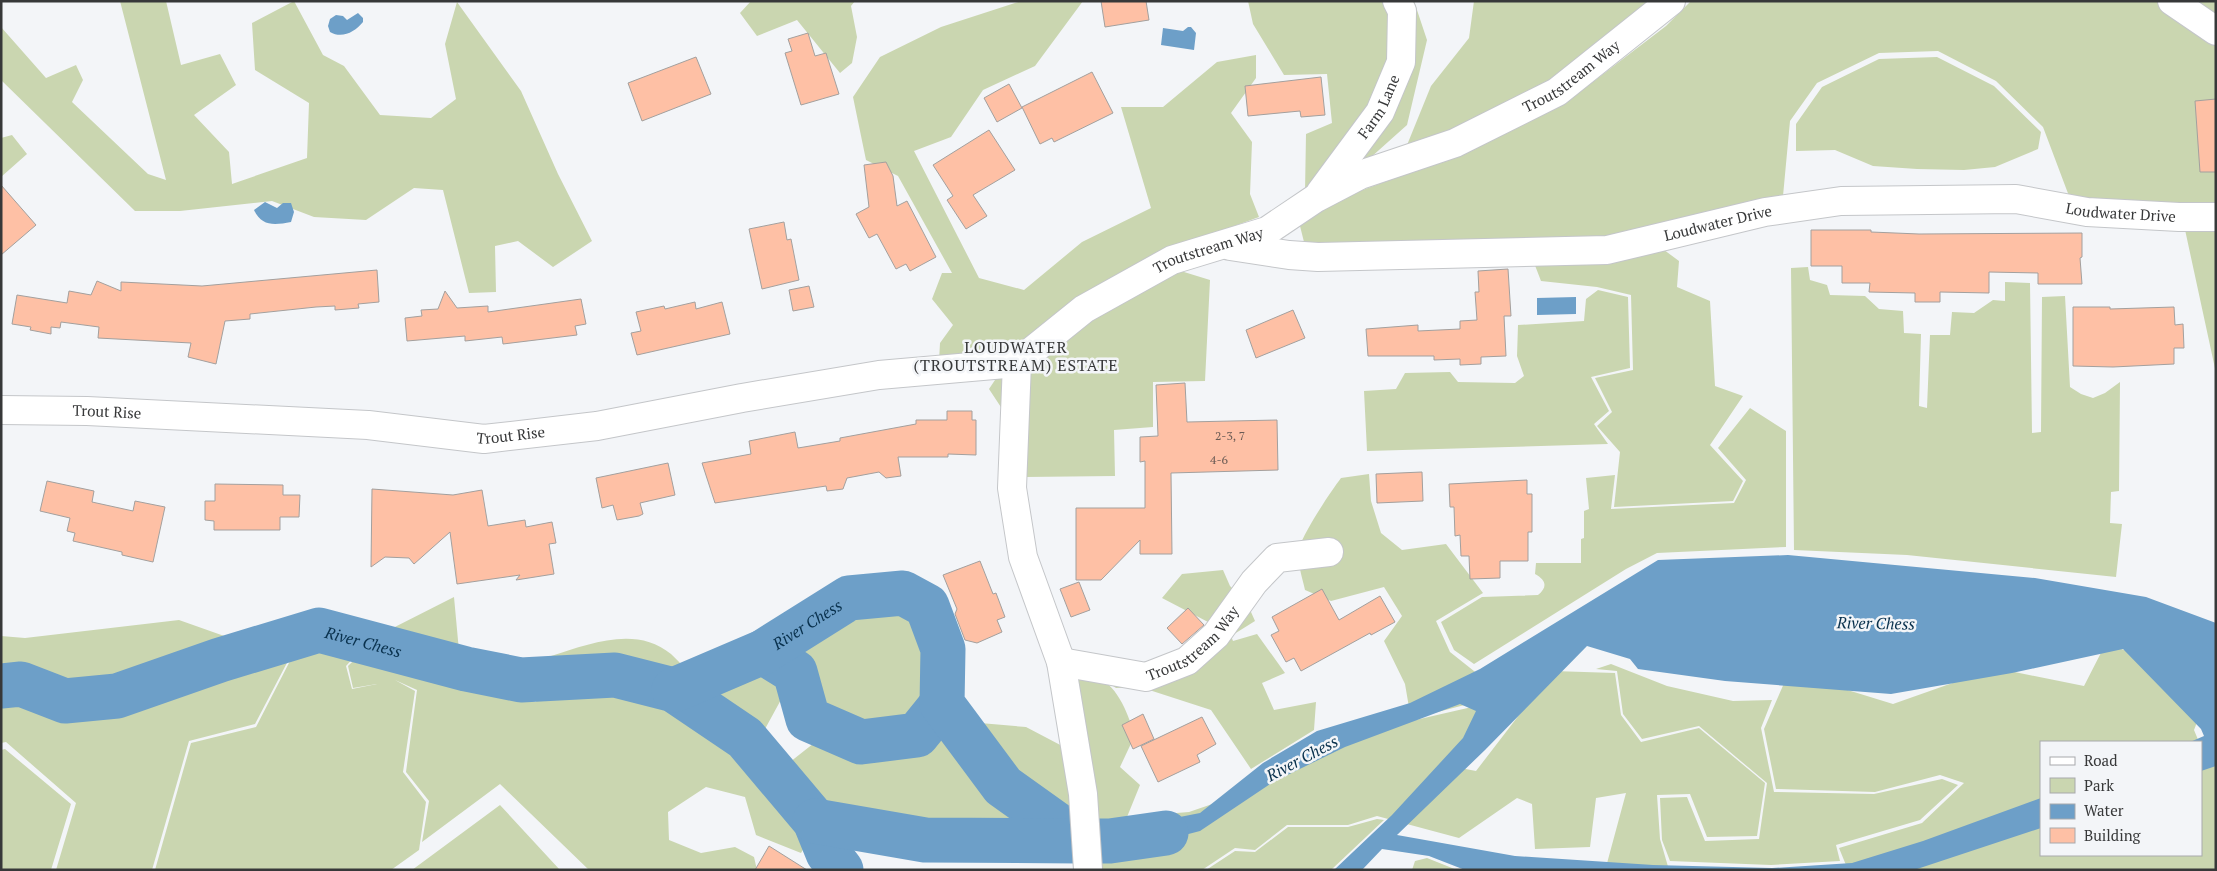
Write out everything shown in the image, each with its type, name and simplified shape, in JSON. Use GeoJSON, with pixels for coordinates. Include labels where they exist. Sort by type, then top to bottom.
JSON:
{"type":"FeatureCollection","features":[{"type":"Feature","properties":{"kind":"street","name":"Farm Lane"},"geometry":{"type":"LineString","coordinates":[[1316,198],[1380,112],[1402,62],[1402,11],[1397,1]]}},
{"type":"Feature","properties":{"kind":"street","name":"Troutstream Way"},"geometry":{"type":"LineString","coordinates":[[1017,363],[1084,309],[1172,260],[1267,232],[1316,198],[1360,176],[1455,143],[1557,92],[1671,1]]}},
{"type":"Feature","properties":{"kind":"street"},"geometry":{"type":"LineString","coordinates":[[2172,1],[2216,31]]}},
{"type":"Feature","properties":{"kind":"street","name":"Loudwater Drive"},"geometry":{"type":"LineString","coordinates":[[1222,245],[1289,255],[1318,256],[1607,250],[1765,212],[1840,201],[2016,199],[2087,212],[2179,218],[2216,217]]}},
{"type":"Feature","properties":{"kind":"street"},"geometry":{"type":"LineString","coordinates":[[1017,363],[1014,496],[1023,557],[1061,662],[1084,794],[1088,866]]}},
{"type":"Feature","properties":{"kind":"street","name":"Trout Rise"},"geometry":{"type":"LineString","coordinates":[[1,410],[82,411],[368,425],[484,439],[597,426],[742,398],[879,375],[1017,363]]}},
{"type":"Feature","properties":{"kind":"street","name":"Troutstream Way"},"geometry":{"type":"LineString","coordinates":[[1061,662],[1146,677],[1187,661],[1216,635],[1254,582],[1277,558],[1329,552]]}},
{"type":"Feature","properties":{"kind":"green space"},"geometry":{"type":"Polygon","coordinates":[[[120,1],[166,1],[181,65],[220,54],[236,85],[194,115],[229,152],[232,184],[307,158],[309,103],[255,70],[252,23],[294,1],[323,55],[344,66],[380,115],[431,118],[456,99],[445,44],[457,2],[521,91],[558,174],[592,241],[553,267],[518,241],[495,246],[496,292],[469,293],[443,190],[414,188],[366,220],[314,217],[272,201],[180,211],[135,211],[1,80],[1,27],[46,78],[76,65],[83,80],[72,102],[148,174],[166,180],[120,1]]]}},
{"type":"Feature","properties":{"kind":"green space"},"geometry":{"type":"Polygon","coordinates":[[[751,1],[855,1],[851,6],[857,37],[852,63],[840,73],[797,20],[757,36],[740,13],[751,1]]]}},
{"type":"Feature","properties":{"kind":"green space"},"geometry":{"type":"Polygon","coordinates":[[[1021,1],[1083,1],[1035,66],[983,90],[951,137],[914,151],[979,278],[1024,290],[1082,242],[1151,208],[1121,107],[1163,107],[1217,62],[1256,55],[1256,78],[1231,113],[1252,142],[1250,194],[1259,217],[1171,249],[1169,272],[1184,272],[1210,280],[1205,381],[1153,382],[1153,427],[1114,430],[1115,476],[1025,477],[1022,439],[989,389],[1013,353],[939,361],[940,343],[953,325],[932,299],[942,273],[952,273],[898,176],[866,160],[853,97],[880,57],[941,27],[1021,1]]]}},
{"type":"Feature","properties":{"kind":"green space"},"geometry":{"type":"Polygon","coordinates":[[[1248,1],[1414,1],[1427,40],[1407,125],[1360,167],[1305,192],[1306,134],[1332,123],[1327,74],[1284,75],[1253,24],[1248,1]]]}},
{"type":"Feature","properties":{"kind":"green space"},"geometry":{"type":"Polygon","coordinates":[[[1474,1],[1658,1],[1552,85],[1405,150],[1431,86],[1469,38],[1474,1]]]}},
{"type":"Feature","properties":{"kind":"green space"},"geometry":{"type":"Polygon","coordinates":[[[1691,1],[2216,1],[2216,209],[2072,204],[2043,127],[1996,81],[1938,51],[1879,53],[1817,83],[1790,121],[1783,196],[1605,241],[1319,247],[1304,242],[1300,226],[1320,208],[1357,192],[1458,155],[1564,104],[1666,26],[1691,1]]]}},
{"type":"Feature","properties":{"kind":"green space"},"geometry":{"type":"Polygon","coordinates":[[[1937,57],[1994,86],[2041,132],[2038,149],[1995,167],[1964,170],[1873,166],[1835,150],[1796,151],[1796,124],[1822,87],[1879,59],[1937,57]]]}},
{"type":"Feature","properties":{"kind":"green space"},"geometry":{"type":"Polygon","coordinates":[[[12,135],[27,154],[1,177],[1,138],[12,135]]]}},
{"type":"Feature","properties":{"kind":"green space"},"geometry":{"type":"Polygon","coordinates":[[[2216,223],[2216,373],[2184,225],[2216,223]]]}},
{"type":"Feature","properties":{"kind":"green space"},"geometry":{"type":"Polygon","coordinates":[[[1656,244],[1679,261],[1677,287],[1710,301],[1715,386],[1743,396],[1710,445],[1743,481],[1733,501],[1614,507],[1620,452],[1597,426],[1612,412],[1595,378],[1633,370],[1631,295],[1597,287],[1541,281],[1531,255],[1656,244]]]}},
{"type":"Feature","properties":{"kind":"green space"},"geometry":{"type":"Polygon","coordinates":[[[1808,267],[1810,280],[1827,285],[1830,295],[1865,296],[1879,309],[1903,311],[1904,333],[1921,334],[1919,406],[1927,408],[1930,335],[1950,335],[1952,312],[1974,313],[1993,300],[2005,301],[2005,282],[2030,283],[2032,433],[2041,432],[2042,297],[2065,296],[2070,387],[2081,394],[2093,398],[2105,393],[2120,382],[2119,491],[2111,492],[2110,523],[2122,524],[2116,577],[1907,555],[1794,550],[1791,268],[1808,267]]]}},
{"type":"Feature","properties":{"kind":"green space"},"geometry":{"type":"Polygon","coordinates":[[[1598,290],[1628,297],[1630,368],[1591,377],[1609,411],[1594,424],[1608,444],[1367,451],[1364,391],[1396,389],[1405,373],[1450,372],[1458,382],[1515,383],[1524,376],[1517,356],[1518,325],[1584,321],[1586,299],[1598,290]]]}},
{"type":"Feature","properties":{"kind":"green space"},"geometry":{"type":"Polygon","coordinates":[[[1750,408],[1786,431],[1786,547],[1657,553],[1626,569],[1474,664],[1454,650],[1441,622],[1482,597],[1538,595],[1543,589],[1544,584],[1542,579],[1535,574],[1536,563],[1581,563],[1581,539],[1584,538],[1584,511],[1589,509],[1586,478],[1615,475],[1611,509],[1734,503],[1746,480],[1718,448],[1750,408]]]}},
{"type":"Feature","properties":{"kind":"green space"},"geometry":{"type":"Polygon","coordinates":[[[1369,474],[1371,501],[1381,533],[1402,550],[1446,544],[1483,593],[1436,621],[1450,652],[1484,679],[1476,702],[1411,719],[1405,684],[1384,641],[1402,616],[1384,587],[1331,601],[1305,590],[1300,568],[1299,552],[1307,531],[1341,478],[1369,474]]]}},
{"type":"Feature","properties":{"kind":"green space"},"geometry":{"type":"Polygon","coordinates":[[[1223,570],[1230,586],[1247,603],[1255,621],[1231,636],[1233,641],[1257,634],[1285,673],[1262,683],[1274,710],[1316,702],[1314,730],[1251,769],[1211,710],[1140,687],[1116,688],[1091,671],[1147,681],[1215,629],[1208,622],[1162,598],[1182,574],[1223,570]]]}},
{"type":"Feature","properties":{"kind":"green space"},"geometry":{"type":"Polygon","coordinates":[[[454,597],[459,651],[509,657],[504,694],[536,702],[551,656],[596,642],[612,640],[643,640],[657,645],[671,654],[703,688],[761,663],[783,696],[765,729],[790,762],[823,736],[868,756],[924,745],[945,720],[1026,727],[1066,748],[1077,821],[1004,826],[941,826],[826,810],[801,853],[756,835],[745,797],[706,787],[668,812],[669,840],[701,853],[735,847],[754,857],[757,870],[589,870],[500,784],[422,842],[429,801],[406,772],[417,690],[395,680],[415,691],[403,772],[426,802],[419,850],[391,870],[155,870],[191,743],[256,727],[291,659],[287,644],[304,638],[356,655],[346,666],[352,689],[377,684],[353,688],[348,666],[381,634],[454,597]]]}},
{"type":"Feature","properties":{"kind":"green space"},"geometry":{"type":"Polygon","coordinates":[[[899,605],[917,613],[935,654],[933,699],[909,729],[863,732],[827,719],[814,701],[803,662],[788,648],[821,622],[866,607],[899,605]]]}},
{"type":"Feature","properties":{"kind":"green space"},"geometry":{"type":"Polygon","coordinates":[[[179,620],[289,659],[255,724],[189,741],[152,870],[56,870],[76,803],[6,742],[1,743],[1,636],[25,638],[179,620]]]}},
{"type":"Feature","properties":{"kind":"green space"},"geometry":{"type":"Polygon","coordinates":[[[2106,643],[2176,670],[2208,694],[2194,730],[2199,741],[2040,741],[2040,856],[2202,856],[2202,750],[2216,765],[2216,870],[1848,870],[1839,848],[1922,823],[1964,783],[1940,775],[1875,792],[1776,789],[1764,729],[1789,672],[1893,704],[1995,668],[2084,686],[2106,643]]]}},
{"type":"Feature","properties":{"kind":"green space"},"geometry":{"type":"Polygon","coordinates":[[[1611,664],[1667,686],[1733,701],[1772,700],[1761,728],[1774,792],[1874,794],[1942,779],[1958,785],[1920,820],[1836,845],[1840,861],[1771,865],[1670,861],[1662,840],[1660,798],[1687,797],[1705,841],[1759,839],[1767,783],[1699,726],[1642,739],[1623,714],[1617,671],[1596,669],[1611,664]]]}},
{"type":"Feature","properties":{"kind":"green space"},"geometry":{"type":"Polygon","coordinates":[[[1553,671],[1615,673],[1621,715],[1641,742],[1699,728],[1765,783],[1757,836],[1707,837],[1690,794],[1657,795],[1660,839],[1669,870],[1630,870],[1606,867],[1626,793],[1596,798],[1590,847],[1535,849],[1532,804],[1517,798],[1459,838],[1377,816],[1348,825],[1287,825],[1255,850],[1235,848],[1202,870],[1091,870],[1072,674],[1091,674],[1108,684],[1120,699],[1128,716],[1135,735],[1120,767],[1140,785],[1127,817],[1189,812],[1256,789],[1385,727],[1485,704],[1450,766],[1476,771],[1553,671]]]}},
{"type":"Feature","properties":{"kind":"green space"},"geometry":{"type":"Polygon","coordinates":[[[5,749],[71,804],[51,870],[1,870],[1,750],[5,749]]]}},
{"type":"Feature","properties":{"kind":"green space"},"geometry":{"type":"Polygon","coordinates":[[[500,805],[560,870],[412,870],[500,805]]]}},
{"type":"Feature","properties":{"kind":"green space"},"geometry":{"type":"Polygon","coordinates":[[[1377,819],[1384,820],[1331,870],[1206,870],[1235,851],[1255,852],[1288,827],[1348,827],[1377,819]]]}},
{"type":"Feature","properties":{"kind":"green space"},"geometry":{"type":"Polygon","coordinates":[[[1427,858],[1457,870],[1412,870],[1415,861],[1427,858]]]}},
{"type":"Feature","properties":{"kind":"water"},"geometry":{"type":"Polygon","coordinates":[[[358,13],[363,18],[363,22],[356,29],[344,35],[330,32],[328,26],[330,19],[336,15],[343,16],[347,20],[358,13]]]}},
{"type":"Feature","properties":{"kind":"water"},"geometry":{"type":"Polygon","coordinates":[[[1191,27],[1196,33],[1194,50],[1161,45],[1163,28],[1183,31],[1191,27]]]}},
{"type":"Feature","properties":{"kind":"water"},"geometry":{"type":"Polygon","coordinates":[[[265,202],[277,208],[283,203],[291,203],[294,212],[291,222],[270,224],[257,216],[254,210],[265,202]]]}},
{"type":"Feature","properties":{"kind":"water"},"geometry":{"type":"Polygon","coordinates":[[[1576,297],[1576,314],[1537,315],[1537,298],[1576,297]]]}},
{"type":"Feature","properties":{"kind":"water"},"geometry":{"type":"Polygon","coordinates":[[[1788,555],[2035,578],[2146,597],[2216,623],[2216,766],[2202,771],[2202,741],[2192,741],[2204,736],[2201,729],[2123,649],[2012,673],[1891,694],[1725,681],[1638,669],[1630,659],[1587,646],[1485,750],[1397,835],[1515,856],[1653,865],[1772,868],[1852,863],[1923,841],[2040,798],[2040,828],[1914,870],[1465,870],[1429,856],[1382,849],[1362,870],[1334,870],[1392,815],[1463,738],[1476,711],[1460,704],[1345,747],[1273,782],[1200,831],[1154,843],[1107,850],[1104,832],[1200,813],[1263,763],[1317,731],[1410,703],[1480,669],[1658,560],[1788,555]]]}},
{"type":"Feature","properties":{"kind":"building"},"geometry":{"type":"Polygon","coordinates":[[[1101,1],[1146,1],[1149,20],[1105,27],[1101,1]]]}},
{"type":"Feature","properties":{"kind":"building"},"geometry":{"type":"Polygon","coordinates":[[[808,33],[815,56],[826,53],[839,94],[801,105],[785,53],[792,51],[788,39],[808,33]]]}},
{"type":"Feature","properties":{"kind":"building"},"geometry":{"type":"Polygon","coordinates":[[[696,57],[711,94],[642,121],[628,83],[696,57]]]}},
{"type":"Feature","properties":{"kind":"building"},"geometry":{"type":"Polygon","coordinates":[[[1092,72],[1113,113],[1054,142],[1052,138],[1040,144],[1022,107],[1092,72]]]}},
{"type":"Feature","properties":{"kind":"building"},"geometry":{"type":"Polygon","coordinates":[[[1321,77],[1325,115],[1301,117],[1300,111],[1248,116],[1245,86],[1321,77]]]}},
{"type":"Feature","properties":{"kind":"building"},"geometry":{"type":"Polygon","coordinates":[[[1009,84],[1022,108],[997,122],[984,98],[1009,84]]]}},
{"type":"Feature","properties":{"kind":"building"},"geometry":{"type":"Polygon","coordinates":[[[2216,99],[2216,172],[2200,172],[2195,101],[2216,99]]]}},
{"type":"Feature","properties":{"kind":"building"},"geometry":{"type":"Polygon","coordinates":[[[989,130],[1015,170],[973,195],[987,216],[966,229],[947,200],[953,196],[933,165],[989,130]]]}},
{"type":"Feature","properties":{"kind":"building"},"geometry":{"type":"Polygon","coordinates":[[[886,162],[893,176],[897,206],[907,201],[936,257],[910,271],[906,264],[896,269],[877,234],[869,238],[856,214],[869,207],[864,165],[886,162]]]}},
{"type":"Feature","properties":{"kind":"building"},"geometry":{"type":"Polygon","coordinates":[[[1,185],[36,225],[1,255],[1,185]]]}},
{"type":"Feature","properties":{"kind":"building"},"geometry":{"type":"Polygon","coordinates":[[[784,222],[787,240],[791,239],[799,280],[762,289],[749,229],[784,222]]]}},
{"type":"Feature","properties":{"kind":"building"},"geometry":{"type":"Polygon","coordinates":[[[1811,230],[1871,230],[1871,232],[1919,234],[2082,233],[2082,257],[2080,258],[2082,284],[2038,284],[2038,273],[1989,272],[1989,293],[1940,292],[1940,302],[1915,302],[1915,293],[1869,292],[1870,283],[1842,283],[1842,266],[1811,266],[1811,230]]]}},
{"type":"Feature","properties":{"kind":"building"},"geometry":{"type":"Polygon","coordinates":[[[1508,269],[1511,316],[1504,316],[1506,356],[1481,357],[1481,364],[1460,365],[1460,359],[1434,360],[1434,356],[1368,356],[1366,329],[1418,325],[1418,331],[1460,329],[1460,321],[1477,320],[1475,292],[1479,292],[1478,271],[1508,269]]]}},
{"type":"Feature","properties":{"kind":"building"},"geometry":{"type":"Polygon","coordinates":[[[377,270],[379,302],[358,304],[359,308],[335,310],[335,306],[316,307],[250,314],[250,319],[225,321],[216,364],[188,357],[191,343],[98,338],[99,327],[61,322],[60,328],[51,327],[51,334],[30,330],[31,327],[12,324],[17,295],[67,303],[69,291],[91,295],[97,281],[121,291],[121,282],[202,286],[377,270]]]}},
{"type":"Feature","properties":{"kind":"building"},"geometry":{"type":"Polygon","coordinates":[[[809,286],[814,307],[793,311],[789,290],[809,286]]]}},
{"type":"Feature","properties":{"kind":"building"},"geometry":{"type":"Polygon","coordinates":[[[445,291],[457,308],[488,306],[488,312],[581,299],[586,324],[575,326],[577,335],[503,344],[502,337],[465,341],[465,336],[407,341],[405,318],[422,316],[421,310],[438,309],[445,291]]]}},
{"type":"Feature","properties":{"kind":"building"},"geometry":{"type":"Polygon","coordinates":[[[695,302],[696,309],[722,302],[730,334],[637,355],[631,333],[641,331],[636,312],[664,306],[665,309],[695,302]]]}},
{"type":"Feature","properties":{"kind":"building"},"geometry":{"type":"Polygon","coordinates":[[[2073,307],[2110,307],[2110,309],[2174,307],[2175,325],[2183,324],[2184,348],[2174,348],[2174,364],[2113,367],[2073,366],[2073,307]]]}},
{"type":"Feature","properties":{"kind":"building"},"geometry":{"type":"Polygon","coordinates":[[[1293,310],[1305,338],[1256,358],[1246,330],[1293,310]]]}},
{"type":"Feature","properties":{"kind":"building"},"geometry":{"type":"Polygon","coordinates":[[[1185,383],[1187,422],[1277,420],[1278,470],[1171,473],[1172,554],[1140,554],[1140,540],[1101,580],[1076,580],[1076,508],[1145,508],[1145,461],[1140,462],[1140,437],[1158,436],[1156,385],[1185,383]]]}},
{"type":"Feature","properties":{"kind":"building"},"geometry":{"type":"Polygon","coordinates":[[[947,411],[972,411],[972,420],[976,420],[976,455],[948,454],[948,457],[898,457],[901,476],[886,478],[879,472],[847,478],[843,489],[827,491],[826,486],[715,503],[702,463],[751,454],[749,441],[795,432],[798,448],[840,441],[840,438],[916,424],[916,420],[947,420],[947,411]]]}},
{"type":"Feature","properties":{"kind":"building"},"geometry":{"type":"Polygon","coordinates":[[[668,463],[675,495],[640,503],[643,514],[617,520],[613,505],[602,508],[596,478],[668,463]]]}},
{"type":"Feature","properties":{"kind":"building"},"geometry":{"type":"Polygon","coordinates":[[[1422,472],[1423,501],[1377,503],[1376,474],[1422,472]]]}},
{"type":"Feature","properties":{"kind":"building"},"geometry":{"type":"Polygon","coordinates":[[[1527,480],[1527,494],[1532,494],[1532,532],[1528,532],[1528,561],[1500,561],[1500,578],[1470,579],[1469,556],[1461,556],[1460,535],[1455,536],[1454,507],[1450,507],[1449,484],[1527,480]]]}},
{"type":"Feature","properties":{"kind":"building"},"geometry":{"type":"Polygon","coordinates":[[[47,481],[94,491],[92,502],[133,511],[135,501],[165,507],[153,562],[122,555],[122,552],[73,541],[75,533],[67,531],[70,518],[40,511],[47,481]]]}},
{"type":"Feature","properties":{"kind":"building"},"geometry":{"type":"Polygon","coordinates":[[[215,484],[283,485],[283,495],[300,495],[299,517],[280,517],[280,530],[214,530],[214,521],[205,520],[205,501],[215,501],[215,484]]]}},
{"type":"Feature","properties":{"kind":"building"},"geometry":{"type":"Polygon","coordinates":[[[372,489],[453,495],[482,490],[488,526],[525,520],[526,527],[552,522],[556,543],[549,544],[554,574],[516,580],[520,575],[457,584],[450,532],[414,564],[409,558],[385,557],[371,567],[372,489]]]}},
{"type":"Feature","properties":{"kind":"building"},"geometry":{"type":"Polygon","coordinates":[[[980,561],[993,594],[996,593],[1005,617],[997,620],[1002,632],[977,643],[965,640],[955,614],[957,609],[943,575],[980,561]]]}},
{"type":"Feature","properties":{"kind":"building"},"geometry":{"type":"Polygon","coordinates":[[[1079,582],[1090,610],[1071,617],[1060,589],[1079,582]]]}},
{"type":"Feature","properties":{"kind":"building"},"geometry":{"type":"Polygon","coordinates":[[[1322,589],[1339,620],[1380,596],[1395,622],[1371,635],[1370,633],[1301,671],[1294,658],[1286,662],[1271,635],[1279,631],[1272,617],[1322,589]]]}},
{"type":"Feature","properties":{"kind":"building"},"geometry":{"type":"Polygon","coordinates":[[[1188,608],[1204,625],[1182,644],[1167,628],[1188,608]]]}},
{"type":"Feature","properties":{"kind":"building"},"geometry":{"type":"Polygon","coordinates":[[[1143,714],[1154,739],[1133,749],[1122,725],[1143,714]]]}},
{"type":"Feature","properties":{"kind":"building"},"geometry":{"type":"Polygon","coordinates":[[[1202,717],[1216,744],[1197,755],[1200,762],[1158,782],[1141,746],[1202,717]]]}},
{"type":"Feature","properties":{"kind":"building"},"geometry":{"type":"Polygon","coordinates":[[[769,846],[807,870],[755,870],[769,846]]]}},
{"type":"Feature","properties":{"kind":"waterway","name":"River Chess"},"geometry":{"type":"LineString","coordinates":[[674,690],[763,652],[849,598],[903,593],[927,606],[943,649],[942,704],[1003,786],[1080,841],[1110,841],[1166,833]]}},
{"type":"Feature","properties":{"kind":"waterway","name":"River Chess"},"geometry":{"type":"LineString","coordinates":[[1,686],[21,684],[65,701],[117,696],[220,660],[319,630],[466,669],[521,680],[615,675],[674,690],[745,738],[815,821],[828,853],[841,870]]}},
{"type":"Feature","properties":{"kind":"waterway","name":"River Chess"},"geometry":{"type":"LineString","coordinates":[[763,652],[795,672],[808,719],[861,742],[917,735],[942,704]]}},
{"type":"Feature","properties":{"kind":"waterway","name":"River Chess"},"geometry":{"type":"LineString","coordinates":[[815,821],[925,840],[1080,841]]}},
{"type":"Feature","properties":{"kind":"district","name":"LOUDWATER (TROUTSTREAM) ESTATE"},"geometry":{"type":"Point","coordinates":[1016,356]}}]}
